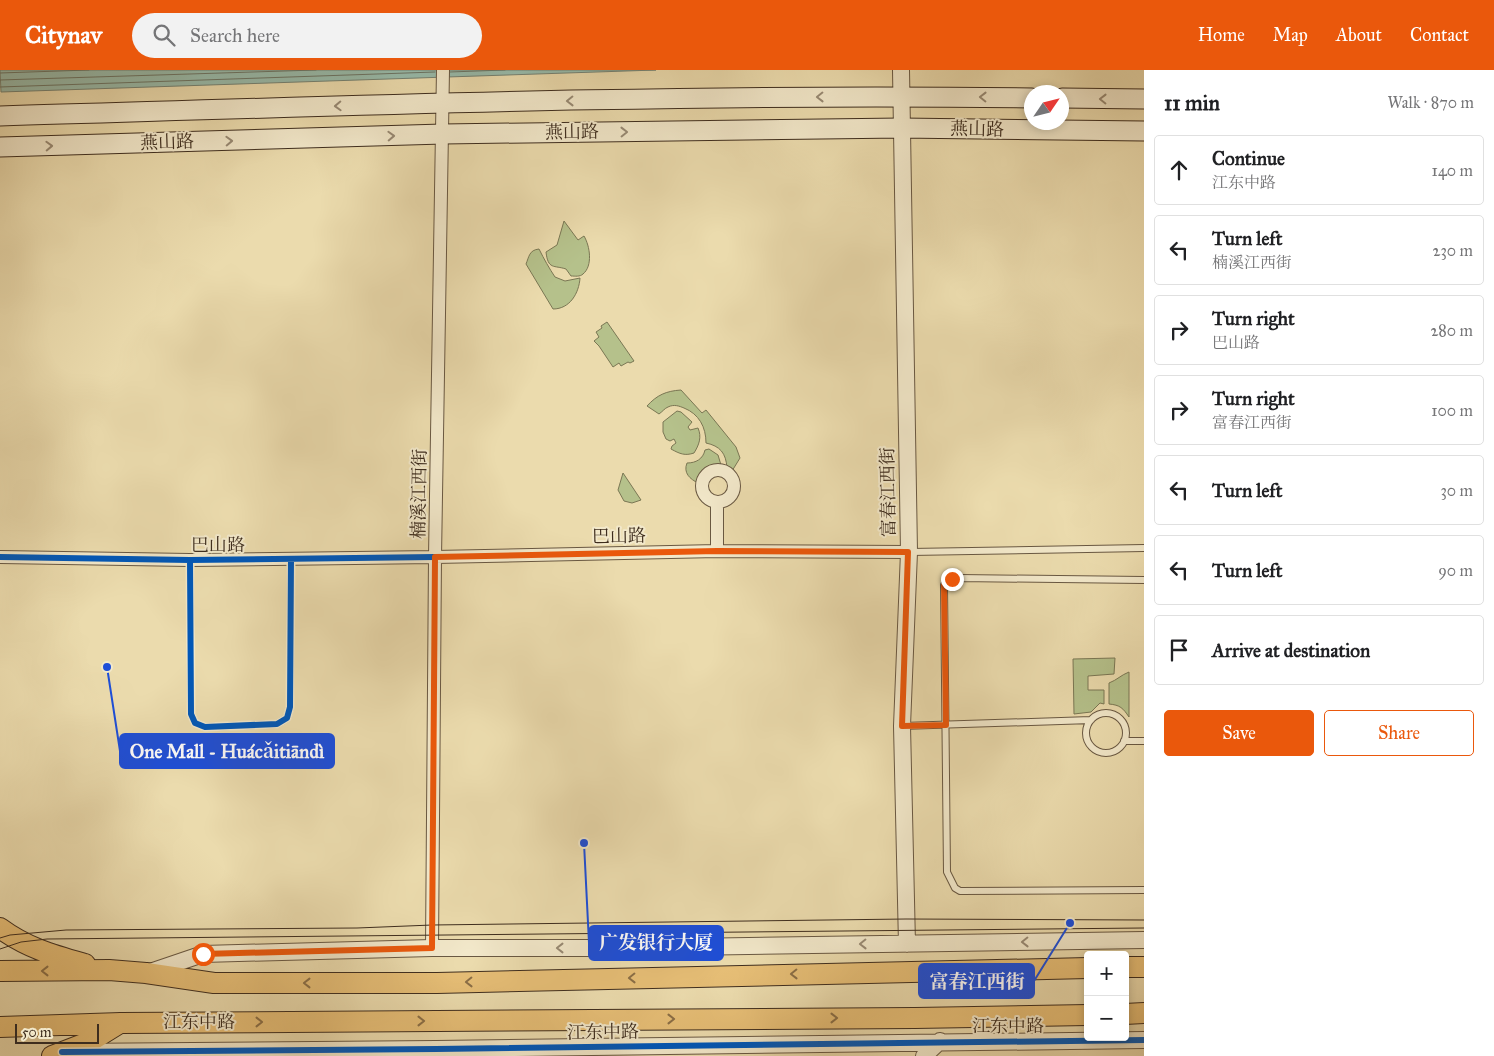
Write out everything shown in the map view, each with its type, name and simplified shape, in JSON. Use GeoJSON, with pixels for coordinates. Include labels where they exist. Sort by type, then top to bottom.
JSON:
{"type":"FeatureCollection","features":[{"type":"Feature","properties":{"kind":"main road","name":"燕山路"},"geometry":{"type":"LineString","coordinates":[[0,116],[442,103],[901,96],[1024,98]]}},
{"type":"Feature","properties":{"kind":"main road"},"geometry":{"type":"LineString","coordinates":[[1069,98],[1144,99]]}},
{"type":"Feature","properties":{"kind":"main road","name":"燕山路"},"geometry":{"type":"LineString","coordinates":[[0,147],[442,134],[901,128],[1144,131]]}},
{"type":"Feature","properties":{"kind":"main road"},"geometry":{"type":"LineString","coordinates":[[0,928],[21,942],[58,956],[109,970]]}},
{"type":"Feature","properties":{"kind":"main road"},"geometry":{"type":"LineString","coordinates":[[1129,967],[1144,967]]}},
{"type":"Feature","properties":{"kind":"main road"},"geometry":{"type":"LineString","coordinates":[[0,971],[109,970],[146,973],[214,983],[437,983],[1084,968]]}},
{"type":"Feature","properties":{"kind":"main road"},"geometry":{"type":"LineString","coordinates":[[1129,1014],[1144,1014]]}},
{"type":"Feature","properties":{"kind":"main road","name":"江东中路"},"geometry":{"type":"LineString","coordinates":[[0,1027],[121,1023],[1084,1015]]}},
{"type":"Feature","properties":{"kind":"main road"},"geometry":{"type":"LineString","coordinates":[[57,1054],[91,1041],[121,1023]]}},
{"type":"Feature","properties":{"kind":"street","name":"富春江西街"},"geometry":{"type":"LineString","coordinates":[[901,72],[908,552],[902,726],[907,944]]}},
{"type":"Feature","properties":{"kind":"street","name":"楠溪江西街"},"geometry":{"type":"LineString","coordinates":[[432,948],[442,74]]}},
{"type":"Feature","properties":{"kind":"street"},"geometry":{"type":"LineString","coordinates":[[717,502],[717,551]]}},
{"type":"Feature","properties":{"kind":"street","name":"巴山路"},"geometry":{"type":"LineString","coordinates":[[0,557],[190,560],[717,551],[908,552]]}},
{"type":"Feature","properties":{"kind":"street"},"geometry":{"type":"LineString","coordinates":[[146,973],[203,954],[432,948],[1144,940]]}},
{"type":"Feature","properties":{"kind":"street","name":"江东中路"},"geometry":{"type":"LineString","coordinates":[[57,1054],[436,1053],[940,1041],[1144,1040]]}},
{"type":"Feature","properties":{"kind":"street"},"geometry":{"type":"LineString","coordinates":[[924,1056],[940,1041]]}},
{"type":"Feature","properties":{"kind":"lane"},"geometry":{"type":"LineString","coordinates":[[908,552],[1144,548]]}},
{"type":"Feature","properties":{"kind":"lane"},"geometry":{"type":"LineString","coordinates":[[190,560],[191,714],[195,723],[205,727],[277,724],[287,718],[290,707],[292,559]]}},
{"type":"Feature","properties":{"kind":"lane"},"geometry":{"type":"LineString","coordinates":[[1144,580],[959,578],[947,581],[944,585],[947,872],[955,888],[960,891],[1144,890]]}},
{"type":"Feature","properties":{"kind":"lane"},"geometry":{"type":"LineString","coordinates":[[1107,713],[1119,718],[1126,728],[1121,747],[1109,753],[1096,750],[1091,745],[1086,733],[1091,720],[1095,716],[1107,713]]}},
{"type":"Feature","properties":{"kind":"lane"},"geometry":{"type":"LineString","coordinates":[[902,726],[1091,720]]}},
{"type":"Feature","properties":{"kind":"lane"},"geometry":{"type":"LineString","coordinates":[[1124,741],[1144,741]]}},
{"type":"Feature","properties":{"kind":"green space"},"geometry":{"type":"Polygon","coordinates":[[[564,221],[578,240],[584,236],[588,245],[590,256],[588,266],[580,276],[571,276],[566,269],[552,266],[548,262],[546,252],[557,245],[564,221]]]}},
{"type":"Feature","properties":{"kind":"green space"},"geometry":{"type":"Polygon","coordinates":[[[539,249],[555,277],[565,281],[580,278],[576,294],[569,303],[559,308],[553,309],[526,264],[531,252],[539,249]]]}},
{"type":"Feature","properties":{"kind":"green space"},"geometry":{"type":"Polygon","coordinates":[[[607,322],[634,361],[621,366],[619,363],[613,367],[594,341],[599,337],[596,332],[607,322]]]}},
{"type":"Feature","properties":{"kind":"green space"},"geometry":{"type":"Polygon","coordinates":[[[681,390],[702,413],[706,410],[736,447],[740,458],[732,471],[727,468],[724,454],[719,448],[706,443],[705,432],[698,417],[684,408],[674,405],[659,414],[647,406],[662,394],[681,390]]]}},
{"type":"Feature","properties":{"kind":"green space"},"geometry":{"type":"Polygon","coordinates":[[[677,411],[681,412],[692,422],[688,427],[690,430],[698,428],[700,435],[694,453],[682,454],[671,449],[676,443],[674,439],[670,441],[666,439],[663,432],[663,422],[677,411]]]}},
{"type":"Feature","properties":{"kind":"green space"},"geometry":{"type":"Polygon","coordinates":[[[709,449],[718,455],[721,465],[703,470],[698,483],[688,475],[686,470],[687,463],[699,460],[705,450],[709,449]]]}},
{"type":"Feature","properties":{"kind":"green space"},"geometry":{"type":"Polygon","coordinates":[[[623,473],[641,500],[632,503],[624,501],[618,490],[623,473]]]}},
{"type":"Feature","properties":{"kind":"green space"},"geometry":{"type":"Polygon","coordinates":[[[1115,658],[1114,674],[1088,676],[1088,690],[1104,690],[1104,704],[1100,703],[1091,712],[1074,714],[1073,659],[1115,658]]]}},
{"type":"Feature","properties":{"kind":"green space"},"geometry":{"type":"Polygon","coordinates":[[[1129,672],[1129,717],[1121,707],[1109,704],[1109,683],[1129,672]]]}},
{"type":"Feature","properties":{"kind":"water"},"geometry":{"type":"Polygon","coordinates":[[[0,70],[656,70],[1,92],[0,70]]]}},
{"type":"Feature","properties":{"kind":"tram line"},"geometry":{"type":"LineString","coordinates":[[0,938],[10,935],[66,930],[357,928],[432,925],[906,919],[1144,920]]}},
{"type":"Feature","properties":{"kind":"tram line"},"geometry":{"type":"LineString","coordinates":[[0,949],[21,942],[47,939],[1144,928]]}},
{"type":"Feature","properties":{"kind":"cycle path"},"geometry":{"type":"LineString","coordinates":[[0,557],[190,560],[435,557]]}},
{"type":"Feature","properties":{"kind":"cycle path"},"geometry":{"type":"LineString","coordinates":[[190,560],[191,714],[195,723],[205,727],[277,724],[287,718],[290,707],[291,559]]}},
{"type":"Feature","properties":{"kind":"cycle path"},"geometry":{"type":"LineString","coordinates":[[62,1052],[1144,1040]]}},
{"type":"Feature","properties":{"kind":"place","name":"One Mall - Huácǎitiāndì"},"geometry":{"type":"Point","coordinates":[107,667]}},
{"type":"Feature","properties":{"kind":"place","name":"广发银行大厦"},"geometry":{"type":"Point","coordinates":[584,843]}},
{"type":"Feature","properties":{"kind":"place","name":"富春江西街"},"geometry":{"type":"Point","coordinates":[1070,923]}},
{"type":"Feature","properties":{"kind":"route"},"geometry":{"type":"LineString","coordinates":[[203,954],[432,948],[435,557],[717,551],[908,552],[902,726],[946,725],[944,585],[952,579]]}}]}
